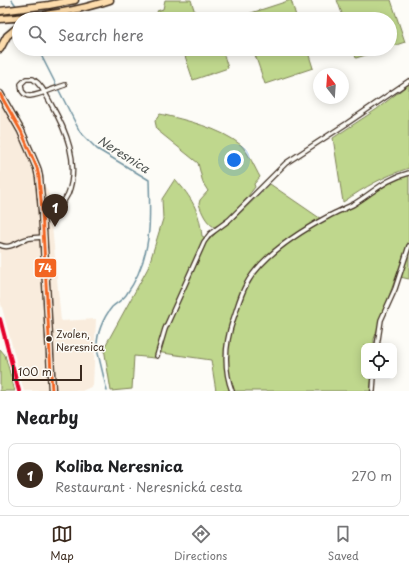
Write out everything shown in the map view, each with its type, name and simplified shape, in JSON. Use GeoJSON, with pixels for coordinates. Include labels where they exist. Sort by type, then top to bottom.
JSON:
{"type":"FeatureCollection","features":[{"type":"Feature","properties":{"kind":"main road"},"geometry":{"type":"LineString","coordinates":[[0,11],[25,9],[75,0]]}},
{"type":"Feature","properties":{"kind":"main road"},"geometry":{"type":"LineString","coordinates":[[61,12],[110,0]]}},
{"type":"Feature","properties":{"kind":"main road"},"geometry":{"type":"LineString","coordinates":[[0,19],[12,18]]}},
{"type":"Feature","properties":{"kind":"main road"},"geometry":{"type":"LineString","coordinates":[[0,49],[7,36],[12,32]]}},
{"type":"Feature","properties":{"kind":"main road"},"geometry":{"type":"LineString","coordinates":[[0,87],[1,96],[21,130],[37,168],[41,188],[52,391]]}},
{"type":"Feature","properties":{"kind":"street"},"geometry":{"type":"LineString","coordinates":[[42,211],[56,210],[62,204],[70,185],[72,158],[67,137],[46,91],[36,80],[28,78],[21,84],[21,89],[28,96],[33,95],[46,91],[65,85]]}},
{"type":"Feature","properties":{"kind":"street"},"geometry":{"type":"LineString","coordinates":[[157,356],[165,329],[204,242],[210,234],[229,220],[286,163],[409,81]]}},
{"type":"Feature","properties":{"kind":"street"},"geometry":{"type":"LineString","coordinates":[[232,391],[227,377],[226,368],[228,338],[245,286],[252,274],[270,257],[308,229],[363,198],[385,182],[409,172]]}},
{"type":"Feature","properties":{"kind":"street"},"geometry":{"type":"LineString","coordinates":[[0,245],[6,247],[25,239],[43,237]]}},
{"type":"Feature","properties":{"kind":"street"},"geometry":{"type":"LineString","coordinates":[[377,343],[381,320],[387,310],[395,289],[409,246]]}},
{"type":"Feature","properties":{"kind":"street"},"geometry":{"type":"LineString","coordinates":[[373,391],[374,379]]}},
{"type":"Feature","properties":{"kind":"shaded area"},"geometry":{"type":"Polygon","coordinates":[[[0,101],[49,194],[61,321],[96,319],[93,386],[82,391],[24,391],[0,300],[0,101]]]}},
{"type":"Feature","properties":{"kind":"green space"},"geometry":{"type":"Polygon","coordinates":[[[165,0],[191,0],[195,12],[157,12],[163,9],[165,0]]]}},
{"type":"Feature","properties":{"kind":"green space"},"geometry":{"type":"Polygon","coordinates":[[[291,0],[295,12],[254,12],[291,0]]]}},
{"type":"Feature","properties":{"kind":"green space"},"geometry":{"type":"Polygon","coordinates":[[[337,0],[391,0],[395,12],[341,12],[337,0]]]}},
{"type":"Feature","properties":{"kind":"green space"},"geometry":{"type":"Polygon","coordinates":[[[397,18],[405,42],[397,45],[397,18]]]}},
{"type":"Feature","properties":{"kind":"green space"},"geometry":{"type":"Polygon","coordinates":[[[185,56],[224,56],[228,68],[193,80],[185,56]]]}},
{"type":"Feature","properties":{"kind":"green space"},"geometry":{"type":"Polygon","coordinates":[[[255,56],[309,56],[313,68],[265,84],[255,56]]]}},
{"type":"Feature","properties":{"kind":"green space"},"geometry":{"type":"Polygon","coordinates":[[[409,84],[409,168],[375,182],[343,202],[333,138],[377,109],[409,84]]]}},
{"type":"Feature","properties":{"kind":"green space"},"geometry":{"type":"Polygon","coordinates":[[[160,114],[213,129],[233,139],[241,145],[251,160],[260,177],[254,184],[255,187],[237,210],[220,224],[214,227],[209,223],[201,211],[199,204],[200,200],[208,191],[203,183],[198,163],[157,130],[155,121],[160,114]]]}},
{"type":"Feature","properties":{"kind":"green space"},"geometry":{"type":"Polygon","coordinates":[[[409,174],[409,240],[374,339],[374,343],[361,343],[361,379],[372,379],[370,391],[216,391],[211,360],[156,352],[155,358],[134,356],[132,389],[111,391],[104,348],[148,268],[163,219],[162,199],[175,179],[186,192],[194,205],[199,219],[202,236],[209,240],[223,226],[235,218],[270,184],[324,221],[354,205],[393,179],[409,174]]]}},
{"type":"Feature","properties":{"kind":"green space"},"geometry":{"type":"Polygon","coordinates":[[[409,252],[409,279],[400,277],[409,252]]]}},
{"type":"Feature","properties":{"kind":"green space"},"geometry":{"type":"Polygon","coordinates":[[[0,349],[5,355],[15,391],[0,391],[0,349]]]}},
{"type":"Feature","properties":{"kind":"waterway","name":"Neresnica"},"geometry":{"type":"LineString","coordinates":[[12,0],[17,7]]}},
{"type":"Feature","properties":{"kind":"waterway","name":"Neresnica"},"geometry":{"type":"LineString","coordinates":[[42,56],[80,132],[97,149],[149,180],[149,228],[143,262],[136,279],[128,292],[112,307],[106,316],[98,338],[97,349],[107,391]]}},
{"type":"Feature","properties":{"kind":"transit line","name":"74"},"geometry":{"type":"LineString","coordinates":[[0,94],[21,131],[37,168],[39,177],[52,391]]}},
{"type":"Feature","properties":{"kind":"transit line"},"geometry":{"type":"LineString","coordinates":[[0,319],[19,391]]}},
{"type":"Feature","properties":{"kind":"place","name":"Koliba Neresnica"},"geometry":{"type":"Point","coordinates":[55,227]}},
{"type":"Feature","properties":{"kind":"place","name":"Zvolen, Neresnica"},"geometry":{"type":"Point","coordinates":[49,339]}}]}
